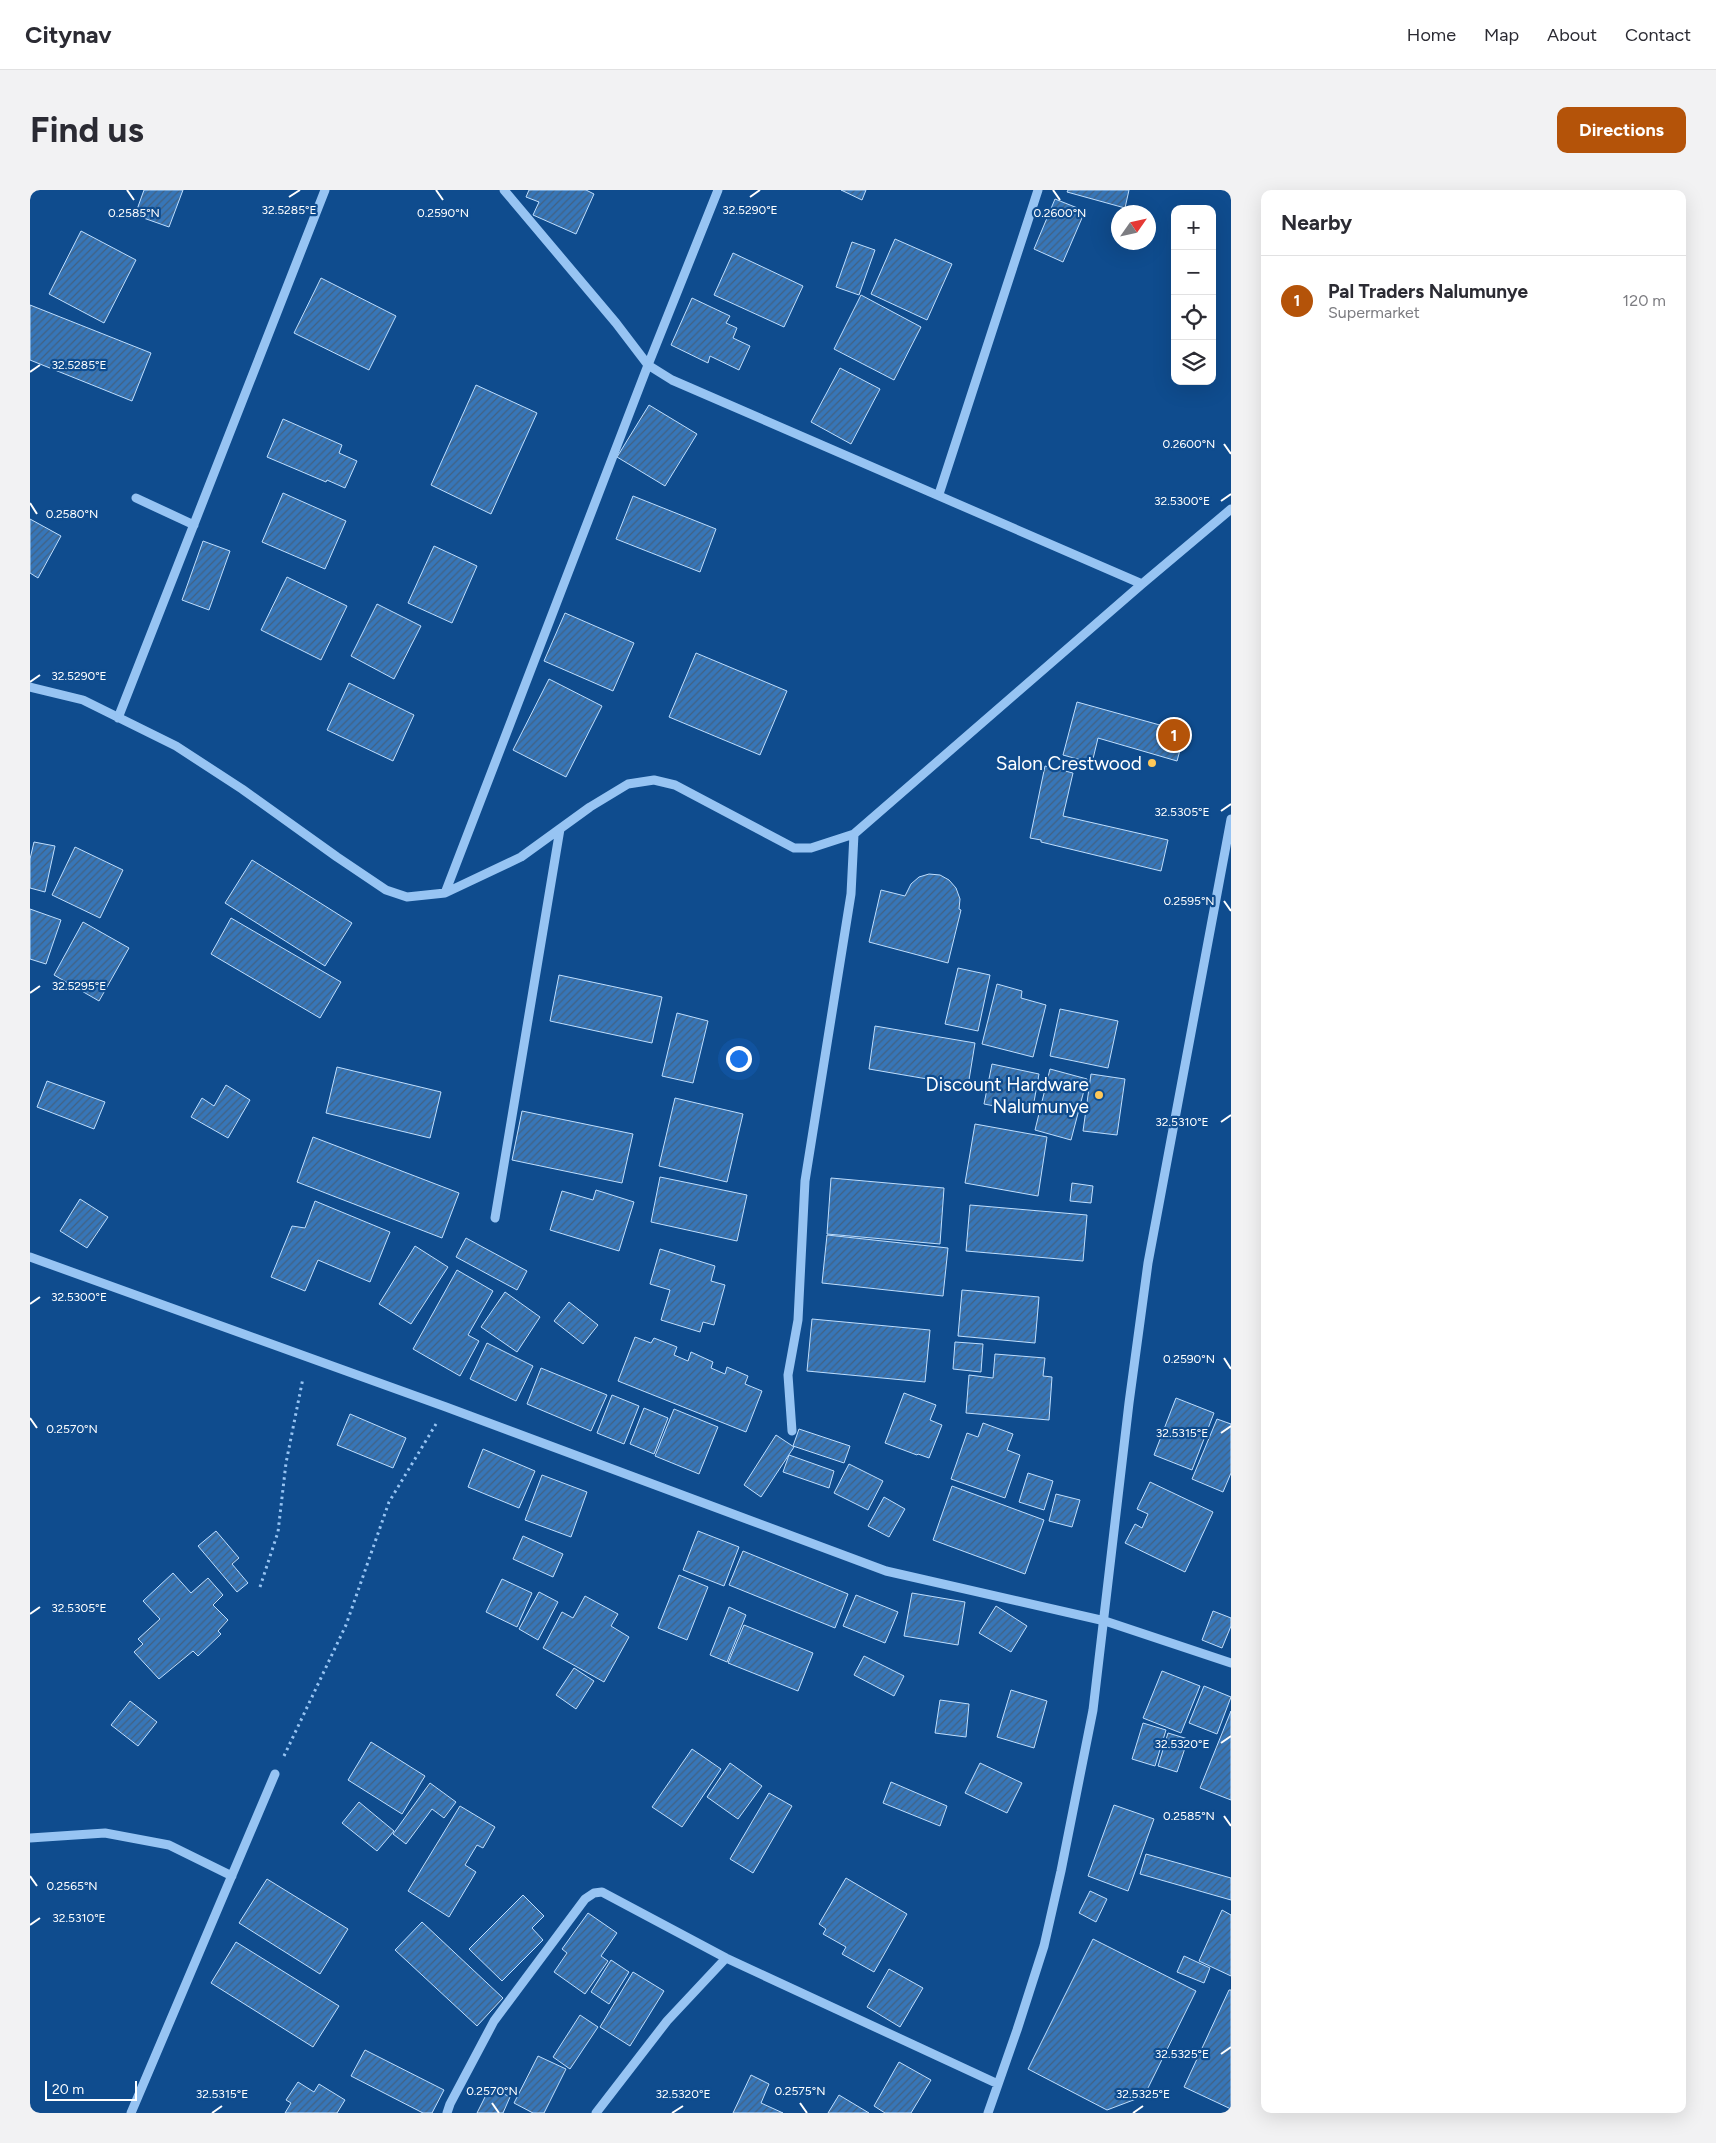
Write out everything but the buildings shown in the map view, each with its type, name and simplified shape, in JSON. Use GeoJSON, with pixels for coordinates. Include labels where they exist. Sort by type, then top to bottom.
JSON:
{"type":"FeatureCollection","features":[{"type":"Feature","properties":{"kind":"street"},"geometry":{"type":"LineString","coordinates":[[118,718],[325,190]]}},
{"type":"Feature","properties":{"kind":"street"},"geometry":{"type":"LineString","coordinates":[[504,190],[616,323],[648,365],[672,380],[939,494],[1142,584]]}},
{"type":"Feature","properties":{"kind":"street"},"geometry":{"type":"LineString","coordinates":[[445,893],[648,365],[718,190]]}},
{"type":"Feature","properties":{"kind":"street"},"geometry":{"type":"LineString","coordinates":[[939,494],[1038,190]]}},
{"type":"Feature","properties":{"kind":"street"},"geometry":{"type":"LineString","coordinates":[[136,498],[194,525]]}},
{"type":"Feature","properties":{"kind":"street"},"geometry":{"type":"LineString","coordinates":[[30,687],[83,700],[176,746],[242,789],[386,890],[407,897],[445,893],[521,857],[560,828],[628,784],[654,780],[675,785],[794,848],[811,848],[854,834],[1231,509]]}},
{"type":"Feature","properties":{"kind":"street"},"geometry":{"type":"LineString","coordinates":[[988,2113],[1044,1946],[1093,1710],[1105,1621],[1129,1403],[1148,1263],[1231,819]]}},
{"type":"Feature","properties":{"kind":"street"},"geometry":{"type":"LineString","coordinates":[[495,1218],[560,828]]}},
{"type":"Feature","properties":{"kind":"street"},"geometry":{"type":"LineString","coordinates":[[792,1431],[788,1375],[798,1320],[805,1181],[851,894],[854,834]]}},
{"type":"Feature","properties":{"kind":"street"},"geometry":{"type":"LineString","coordinates":[[30,1257],[446,1407],[886,1572],[1105,1621],[1231,1663]]}},
{"type":"Feature","properties":{"kind":"street"},"geometry":{"type":"LineString","coordinates":[[131,2113],[275,1774]]}},
{"type":"Feature","properties":{"kind":"street"},"geometry":{"type":"LineString","coordinates":[[30,1838],[105,1833],[169,1845],[232,1876]]}},
{"type":"Feature","properties":{"kind":"street"},"geometry":{"type":"LineString","coordinates":[[448,2113],[450,2104],[494,2021],[585,1899],[594,1893],[602,1892],[726,1958],[998,2084]]}},
{"type":"Feature","properties":{"kind":"street"},"geometry":{"type":"LineString","coordinates":[[596,2113],[667,2022],[726,1958]]}},
{"type":"Feature","properties":{"kind":"path"},"geometry":{"type":"LineString","coordinates":[[260,1587],[278,1532],[286,1463],[307,1357]]}},
{"type":"Feature","properties":{"kind":"path"},"geometry":{"type":"LineString","coordinates":[[275,1774],[346,1625],[389,1502],[446,1407]]}},
{"type":"Feature","properties":{"kind":"place","name":"Pal Traders Nalumunye"},"geometry":{"type":"Point","coordinates":[1174,735]}},
{"type":"Feature","properties":{"kind":"place","name":"Salon Crestwood"},"geometry":{"type":"Point","coordinates":[1152,763]}},
{"type":"Feature","properties":{"kind":"place","name":"Discount Hardware Nalumunye"},"geometry":{"type":"Point","coordinates":[1099,1095]}}]}
